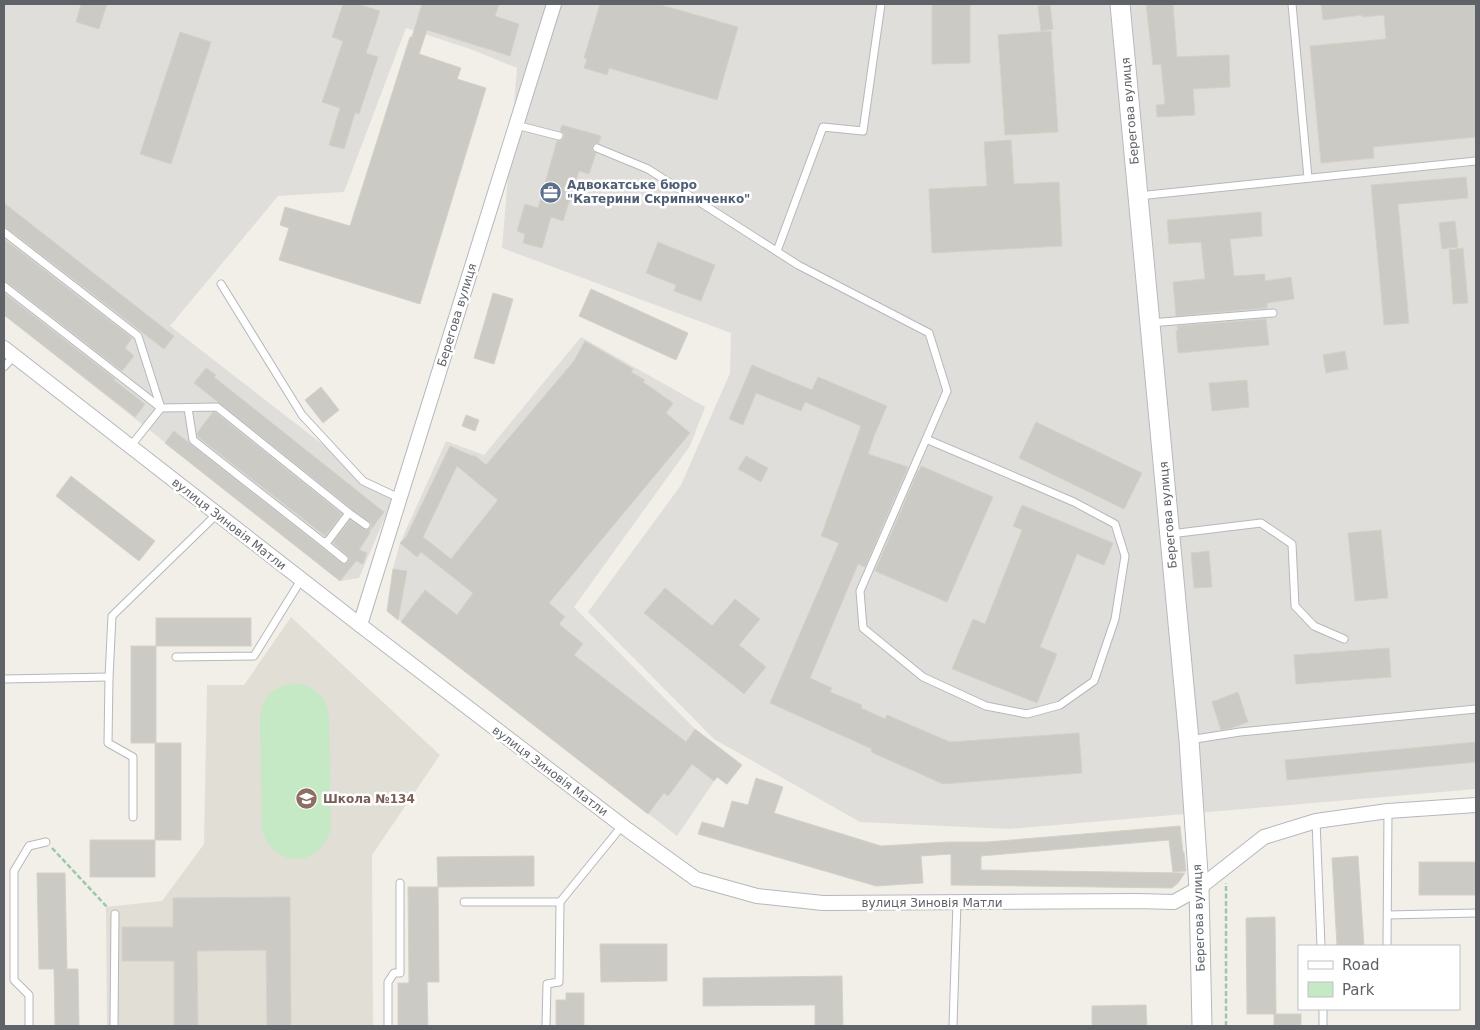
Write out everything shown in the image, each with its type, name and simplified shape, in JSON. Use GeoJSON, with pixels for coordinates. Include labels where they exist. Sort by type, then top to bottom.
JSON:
{"type":"FeatureCollection","features":[{"type":"Feature","properties":{"kind":"street","name":"Берегова вулиця"},"geometry":{"type":"LineString","coordinates":[[360,625],[554,4]]}},
{"type":"Feature","properties":{"kind":"street","name":"Берегова вулиця"},"geometry":{"type":"LineString","coordinates":[[1120,4],[1189,740],[1199,888],[1202,1026]]}},
{"type":"Feature","properties":{"kind":"street","name":"вулиця Зиновія Матли"},"geometry":{"type":"LineString","coordinates":[[9,352],[301,580],[622,826],[696,879],[757,896],[823,904],[1174,902],[1199,888],[1264,837],[1316,821],[1388,811],[1476,805]]}},
{"type":"Feature","properties":{"kind":"lane"},"geometry":{"type":"LineString","coordinates":[[776,251],[823,127],[863,131],[881,4]]}},
{"type":"Feature","properties":{"kind":"lane"},"geometry":{"type":"LineString","coordinates":[[1292,4],[1308,178]]}},
{"type":"Feature","properties":{"kind":"lane"},"geometry":{"type":"LineString","coordinates":[[516,125],[559,136]]}},
{"type":"Feature","properties":{"kind":"lane"},"geometry":{"type":"LineString","coordinates":[[597,148],[648,169],[798,265],[928,334],[947,391],[926,439],[860,590],[863,628],[923,677],[986,706],[1027,714],[1060,705],[1094,681],[1115,619],[1125,556],[1115,524],[1074,502],[926,439]]}},
{"type":"Feature","properties":{"kind":"lane"},"geometry":{"type":"LineString","coordinates":[[1138,196],[1476,161]]}},
{"type":"Feature","properties":{"kind":"lane"},"geometry":{"type":"LineString","coordinates":[[4,232],[138,336],[161,408]]}},
{"type":"Feature","properties":{"kind":"lane"},"geometry":{"type":"LineString","coordinates":[[221,284],[302,415],[363,481],[399,498]]}},
{"type":"Feature","properties":{"kind":"lane"},"geometry":{"type":"LineString","coordinates":[[4,286],[161,408],[217,407],[366,525]]}},
{"type":"Feature","properties":{"kind":"lane"},"geometry":{"type":"LineString","coordinates":[[1150,323],[1273,313]]}},
{"type":"Feature","properties":{"kind":"lane"},"geometry":{"type":"LineString","coordinates":[[4,367],[9,352]]}},
{"type":"Feature","properties":{"kind":"lane"},"geometry":{"type":"LineString","coordinates":[[130,447],[161,408]]}},
{"type":"Feature","properties":{"kind":"lane"},"geometry":{"type":"LineString","coordinates":[[188,408],[193,440],[344,559]]}},
{"type":"Feature","properties":{"kind":"lane"},"geometry":{"type":"LineString","coordinates":[[323,542],[328,541],[349,513]]}},
{"type":"Feature","properties":{"kind":"lane"},"geometry":{"type":"LineString","coordinates":[[133,817],[134,757],[108,743],[112,616],[217,514]]}},
{"type":"Feature","properties":{"kind":"lane"},"geometry":{"type":"LineString","coordinates":[[1170,534],[1261,523],[1292,544],[1295,606],[1314,626],[1344,638]]}},
{"type":"Feature","properties":{"kind":"lane"},"geometry":{"type":"LineString","coordinates":[[176,657],[254,656],[301,580]]}},
{"type":"Feature","properties":{"kind":"lane"},"geometry":{"type":"LineString","coordinates":[[4,679],[109,677]]}},
{"type":"Feature","properties":{"kind":"lane"},"geometry":{"type":"LineString","coordinates":[[1189,740],[1240,732],[1476,709]]}},
{"type":"Feature","properties":{"kind":"lane"},"geometry":{"type":"LineString","coordinates":[[1387,945],[1388,811]]}},
{"type":"Feature","properties":{"kind":"lane"},"geometry":{"type":"LineString","coordinates":[[1316,821],[1321,945]]}},
{"type":"Feature","properties":{"kind":"lane"},"geometry":{"type":"LineString","coordinates":[[546,1026],[547,984],[559,982],[560,902],[622,826]]}},
{"type":"Feature","properties":{"kind":"lane"},"geometry":{"type":"LineString","coordinates":[[29,1026],[29,995],[14,980],[14,871],[28,846],[46,842]]}},
{"type":"Feature","properties":{"kind":"lane"},"geometry":{"type":"LineString","coordinates":[[388,1026],[388,982],[394,973],[400,973],[400,883]]}},
{"type":"Feature","properties":{"kind":"lane"},"geometry":{"type":"LineString","coordinates":[[464,902],[560,902]]}},
{"type":"Feature","properties":{"kind":"lane"},"geometry":{"type":"LineString","coordinates":[[953,1026],[957,902]]}},
{"type":"Feature","properties":{"kind":"lane"},"geometry":{"type":"LineString","coordinates":[[114,1026],[115,914]]}},
{"type":"Feature","properties":{"kind":"lane"},"geometry":{"type":"LineString","coordinates":[[1388,915],[1476,914]]}},
{"type":"Feature","properties":{"kind":"lane"},"geometry":{"type":"LineString","coordinates":[[1323,1010],[1323,1026]]}},
{"type":"Feature","properties":{"kind":"path"},"geometry":{"type":"LineString","coordinates":[[46,842],[106,907],[115,914]]}},
{"type":"Feature","properties":{"kind":"path"},"geometry":{"type":"LineString","coordinates":[[1226,866],[1226,1026]]}},
{"type":"Feature","properties":{"kind":"shaded area"},"geometry":{"type":"Polygon","coordinates":[[[4,4],[1476,4],[1476,789],[1009,829],[860,822],[714,739],[588,612],[681,485],[730,373],[731,333],[502,248],[517,68],[473,50],[406,28],[344,192],[278,196],[170,326],[393,499],[359,578],[340,581],[4,315],[4,4]]]}},
{"type":"Feature","properties":{"kind":"shaded area"},"geometry":{"type":"Polygon","coordinates":[[[581,337],[705,407],[690,446],[574,607],[695,729],[742,765],[727,785],[717,777],[677,836],[387,611],[393,569],[400,543],[446,441],[484,455],[581,337]]]}},
{"type":"Feature","properties":{"kind":"shaded area","name":"Школа №134"},"geometry":{"type":"Polygon","coordinates":[[[291,617],[440,755],[372,855],[373,1026],[107,1026],[106,907],[162,901],[204,844],[207,685],[244,685],[291,617]]]}},
{"type":"Feature","properties":{"kind":"green space"},"geometry":{"type":"Polygon","coordinates":[[[294,683],[302,684],[319,693],[328,710],[331,828],[325,841],[317,851],[308,857],[297,859],[277,852],[268,843],[262,830],[260,719],[263,705],[270,694],[280,687],[294,683]]]}},
{"type":"Feature","properties":{"kind":"building"},"geometry":{"type":"Polygon","coordinates":[[[81,4],[107,4],[99,29],[76,22],[81,4]]]}},
{"type":"Feature","properties":{"kind":"building"},"geometry":{"type":"Polygon","coordinates":[[[343,4],[358,4],[380,11],[366,53],[378,57],[359,114],[355,113],[344,149],[329,145],[340,108],[322,102],[343,41],[332,37],[343,4]]]}},
{"type":"Feature","properties":{"kind":"building"},"geometry":{"type":"Polygon","coordinates":[[[422,4],[499,4],[495,16],[519,24],[510,56],[427,30],[419,54],[461,68],[457,79],[486,88],[420,304],[279,260],[289,228],[280,225],[285,207],[350,226],[422,4]]]}},
{"type":"Feature","properties":{"kind":"building"},"geometry":{"type":"Polygon","coordinates":[[[600,4],[658,4],[738,27],[717,100],[609,68],[607,75],[584,68],[587,59],[584,58],[600,4]]]}},
{"type":"Feature","properties":{"kind":"building"},"geometry":{"type":"Polygon","coordinates":[[[932,4],[970,4],[970,63],[932,64],[932,4]]]}},
{"type":"Feature","properties":{"kind":"building"},"geometry":{"type":"Polygon","coordinates":[[[1146,4],[1173,4],[1177,57],[1229,55],[1230,87],[1193,89],[1195,115],[1157,117],[1156,105],[1165,104],[1161,64],[1153,65],[1146,4]]]}},
{"type":"Feature","properties":{"kind":"building"},"geometry":{"type":"Polygon","coordinates":[[[1321,4],[1476,4],[1476,137],[1373,147],[1374,158],[1321,163],[1310,46],[1386,39],[1384,15],[1362,17],[1362,15],[1323,20],[1321,4]]]}},
{"type":"Feature","properties":{"kind":"building"},"geometry":{"type":"Polygon","coordinates":[[[1050,5],[1053,29],[1041,31],[1038,6],[1050,5]]]}},
{"type":"Feature","properties":{"kind":"building"},"geometry":{"type":"Polygon","coordinates":[[[1051,31],[1058,132],[1005,135],[998,35],[1051,31]]]}},
{"type":"Feature","properties":{"kind":"building"},"geometry":{"type":"Polygon","coordinates":[[[180,32],[211,42],[171,164],[140,154],[180,32]]]}},
{"type":"Feature","properties":{"kind":"building"},"geometry":{"type":"Polygon","coordinates":[[[562,125],[601,136],[599,143],[592,146],[593,151],[596,153],[589,174],[579,171],[563,221],[551,217],[542,248],[523,243],[525,234],[517,231],[525,204],[538,208],[557,141],[561,141],[564,138],[564,134],[560,131],[562,125]]]}},
{"type":"Feature","properties":{"kind":"building"},"geometry":{"type":"Polygon","coordinates":[[[1011,140],[1014,184],[1059,182],[1062,246],[932,253],[929,189],[987,186],[984,142],[1011,140]]]}},
{"type":"Feature","properties":{"kind":"building"},"geometry":{"type":"Polygon","coordinates":[[[1466,177],[1468,198],[1398,204],[1409,323],[1384,325],[1371,185],[1466,177]]]}},
{"type":"Feature","properties":{"kind":"building"},"geometry":{"type":"Polygon","coordinates":[[[4,203],[174,336],[164,349],[4,227],[4,203]]]}},
{"type":"Feature","properties":{"kind":"building"},"geometry":{"type":"Polygon","coordinates":[[[1261,212],[1262,236],[1230,239],[1234,276],[1265,274],[1265,281],[1291,277],[1294,299],[1267,303],[1267,308],[1176,316],[1173,282],[1205,279],[1201,242],[1169,244],[1167,220],[1261,212]]]}},
{"type":"Feature","properties":{"kind":"building"},"geometry":{"type":"Polygon","coordinates":[[[1455,221],[1458,247],[1442,249],[1439,223],[1455,221]]]}},
{"type":"Feature","properties":{"kind":"building"},"geometry":{"type":"Polygon","coordinates":[[[4,239],[132,338],[125,348],[134,356],[122,371],[4,281],[4,239]]]}},
{"type":"Feature","properties":{"kind":"building"},"geometry":{"type":"Polygon","coordinates":[[[658,242],[715,265],[701,301],[674,291],[676,285],[646,273],[658,242]]]}},
{"type":"Feature","properties":{"kind":"building"},"geometry":{"type":"Polygon","coordinates":[[[1463,248],[1468,303],[1453,304],[1449,250],[1463,248]]]}},
{"type":"Feature","properties":{"kind":"building"},"geometry":{"type":"Polygon","coordinates":[[[591,289],[688,333],[676,360],[579,316],[591,289]]]}},
{"type":"Feature","properties":{"kind":"building"},"geometry":{"type":"Polygon","coordinates":[[[4,293],[145,404],[135,417],[4,315],[4,293]]]}},
{"type":"Feature","properties":{"kind":"building"},"geometry":{"type":"Polygon","coordinates":[[[493,293],[513,299],[494,364],[474,358],[493,293]]]}},
{"type":"Feature","properties":{"kind":"building"},"geometry":{"type":"Polygon","coordinates":[[[1266,319],[1269,345],[1178,353],[1177,326],[1266,319]]]}},
{"type":"Feature","properties":{"kind":"building"},"geometry":{"type":"Polygon","coordinates":[[[585,341],[633,369],[631,372],[645,380],[643,382],[673,403],[666,413],[690,433],[549,603],[565,617],[559,624],[583,644],[574,655],[686,742],[695,729],[742,765],[727,784],[717,777],[714,781],[692,764],[668,796],[664,793],[648,814],[401,622],[425,590],[457,615],[473,593],[421,552],[417,557],[400,543],[406,537],[450,446],[472,456],[474,455],[486,465],[574,361],[585,341]],[[457,466],[423,537],[451,559],[498,500],[457,466]]]}},
{"type":"Feature","properties":{"kind":"building"},"geometry":{"type":"Polygon","coordinates":[[[1345,351],[1348,369],[1326,373],[1323,355],[1345,351]]]}},
{"type":"Feature","properties":{"kind":"building"},"geometry":{"type":"Polygon","coordinates":[[[752,365],[812,390],[818,377],[887,406],[868,454],[908,467],[865,567],[858,564],[810,678],[832,688],[830,692],[862,705],[861,708],[885,719],[887,715],[950,742],[1079,733],[1082,773],[943,784],[871,752],[872,749],[770,703],[839,543],[821,536],[861,426],[805,402],[801,411],[756,393],[743,425],[729,419],[752,365]]]}},
{"type":"Feature","properties":{"kind":"building"},"geometry":{"type":"Polygon","coordinates":[[[206,368],[216,375],[214,377],[384,512],[369,532],[359,550],[367,553],[363,564],[356,561],[340,581],[165,443],[174,431],[343,564],[348,562],[349,557],[333,543],[350,520],[365,530],[371,528],[369,521],[194,383],[206,368]]]}},
{"type":"Feature","properties":{"kind":"building"},"geometry":{"type":"Polygon","coordinates":[[[1247,380],[1249,407],[1212,411],[1209,383],[1247,380]]]}},
{"type":"Feature","properties":{"kind":"building"},"geometry":{"type":"Polygon","coordinates":[[[321,387],[339,410],[323,423],[305,400],[321,387]]]}},
{"type":"Feature","properties":{"kind":"building"},"geometry":{"type":"Polygon","coordinates":[[[213,412],[342,514],[325,536],[198,437],[197,433],[213,412]]]}},
{"type":"Feature","properties":{"kind":"building"},"geometry":{"type":"Polygon","coordinates":[[[466,415],[479,420],[475,431],[462,426],[466,415]]]}},
{"type":"Feature","properties":{"kind":"building"},"geometry":{"type":"Polygon","coordinates":[[[1036,422],[1142,473],[1124,509],[1019,458],[1036,422]]]}},
{"type":"Feature","properties":{"kind":"building"},"geometry":{"type":"Polygon","coordinates":[[[746,456],[768,468],[761,482],[738,469],[746,456]]]}},
{"type":"Feature","properties":{"kind":"building"},"geometry":{"type":"Polygon","coordinates":[[[921,466],[993,497],[947,602],[875,571],[921,466]]]}},
{"type":"Feature","properties":{"kind":"building"},"geometry":{"type":"Polygon","coordinates":[[[71,476],[155,541],[139,561],[56,496],[71,476]]]}},
{"type":"Feature","properties":{"kind":"building"},"geometry":{"type":"Polygon","coordinates":[[[1022,505],[1113,543],[1104,565],[1077,554],[1040,647],[1057,654],[1037,703],[952,669],[973,619],[985,624],[1022,530],[1013,526],[1022,505]]]}},
{"type":"Feature","properties":{"kind":"building"},"geometry":{"type":"Polygon","coordinates":[[[1381,530],[1388,598],[1355,601],[1348,533],[1381,530]]]}},
{"type":"Feature","properties":{"kind":"building"},"geometry":{"type":"Polygon","coordinates":[[[1209,551],[1212,587],[1194,588],[1191,553],[1209,551]]]}},
{"type":"Feature","properties":{"kind":"building"},"geometry":{"type":"Polygon","coordinates":[[[393,569],[407,571],[398,620],[387,611],[393,569]]]}},
{"type":"Feature","properties":{"kind":"building"},"geometry":{"type":"Polygon","coordinates":[[[665,588],[712,626],[735,599],[760,619],[739,645],[766,667],[744,694],[644,613],[665,588]]]}},
{"type":"Feature","properties":{"kind":"building"},"geometry":{"type":"Polygon","coordinates":[[[156,618],[251,618],[251,646],[156,646],[156,618]]]}},
{"type":"Feature","properties":{"kind":"building"},"geometry":{"type":"Polygon","coordinates":[[[131,646],[156,646],[156,743],[131,743],[131,646]]]}},
{"type":"Feature","properties":{"kind":"building"},"geometry":{"type":"Polygon","coordinates":[[[1389,648],[1391,677],[1296,684],[1294,655],[1389,648]]]}},
{"type":"Feature","properties":{"kind":"building"},"geometry":{"type":"Polygon","coordinates":[[[1238,692],[1248,722],[1221,730],[1212,702],[1238,692]]]}},
{"type":"Feature","properties":{"kind":"building"},"geometry":{"type":"Polygon","coordinates":[[[1476,742],[1476,762],[1287,780],[1285,760],[1476,742]]]}},
{"type":"Feature","properties":{"kind":"building"},"geometry":{"type":"Polygon","coordinates":[[[155,743],[181,743],[181,840],[155,840],[155,743]]]}},
{"type":"Feature","properties":{"kind":"building"},"geometry":{"type":"Polygon","coordinates":[[[756,778],[783,787],[774,813],[881,846],[987,842],[1180,826],[1186,871],[1173,872],[1169,840],[981,856],[981,870],[1185,873],[1172,888],[951,885],[951,854],[921,856],[923,883],[876,886],[698,834],[702,822],[724,828],[732,801],[748,805],[756,778]]]}},
{"type":"Feature","properties":{"kind":"building"},"geometry":{"type":"Polygon","coordinates":[[[90,840],[155,840],[155,877],[90,877],[90,840]]]}},
{"type":"Feature","properties":{"kind":"building"},"geometry":{"type":"Polygon","coordinates":[[[534,856],[534,886],[438,887],[437,857],[534,856]]]}},
{"type":"Feature","properties":{"kind":"building"},"geometry":{"type":"Polygon","coordinates":[[[1358,856],[1364,945],[1337,945],[1332,858],[1358,856]]]}},
{"type":"Feature","properties":{"kind":"building"},"geometry":{"type":"Polygon","coordinates":[[[1419,862],[1476,862],[1476,895],[1419,895],[1419,862]]]}},
{"type":"Feature","properties":{"kind":"building"},"geometry":{"type":"Polygon","coordinates":[[[37,873],[65,873],[67,969],[78,969],[79,1026],[55,1026],[54,969],[39,969],[37,873]]]}},
{"type":"Feature","properties":{"kind":"building"},"geometry":{"type":"Polygon","coordinates":[[[408,887],[438,887],[439,982],[427,982],[428,1026],[398,1026],[398,983],[409,983],[408,887]]]}},
{"type":"Feature","properties":{"kind":"building"},"geometry":{"type":"Polygon","coordinates":[[[290,897],[291,1026],[267,1026],[266,950],[197,951],[198,1026],[174,1026],[174,961],[122,961],[122,927],[173,927],[173,898],[290,897]]]}},
{"type":"Feature","properties":{"kind":"building"},"geometry":{"type":"Polygon","coordinates":[[[1275,917],[1276,1014],[1247,1014],[1246,918],[1275,917]]]}},
{"type":"Feature","properties":{"kind":"building"},"geometry":{"type":"Polygon","coordinates":[[[600,944],[667,944],[667,981],[601,982],[600,944]]]}},
{"type":"Feature","properties":{"kind":"building"},"geometry":{"type":"Polygon","coordinates":[[[842,976],[843,1026],[815,1026],[815,1005],[703,1006],[703,978],[842,976]]]}},
{"type":"Feature","properties":{"kind":"building"},"geometry":{"type":"Polygon","coordinates":[[[566,993],[584,993],[584,1026],[556,1026],[556,1000],[566,1000],[566,993]]]}},
{"type":"Feature","properties":{"kind":"building"},"geometry":{"type":"Polygon","coordinates":[[[1146,1005],[1147,1026],[1092,1026],[1092,1006],[1146,1005]]]}},
{"type":"Feature","properties":{"kind":"building"},"geometry":{"type":"Polygon","coordinates":[[[1274,1014],[1301,1014],[1301,1026],[1274,1026],[1274,1014]]]}},
{"type":"Feature","properties":{"kind":"place","name":"Адвокатське бюро \"Катерини Скрипниченко\""},"geometry":{"type":"Point","coordinates":[551,192]}},
{"type":"Feature","properties":{"kind":"place","name":"Школа №134"},"geometry":{"type":"Point","coordinates":[307,799]}}]}
